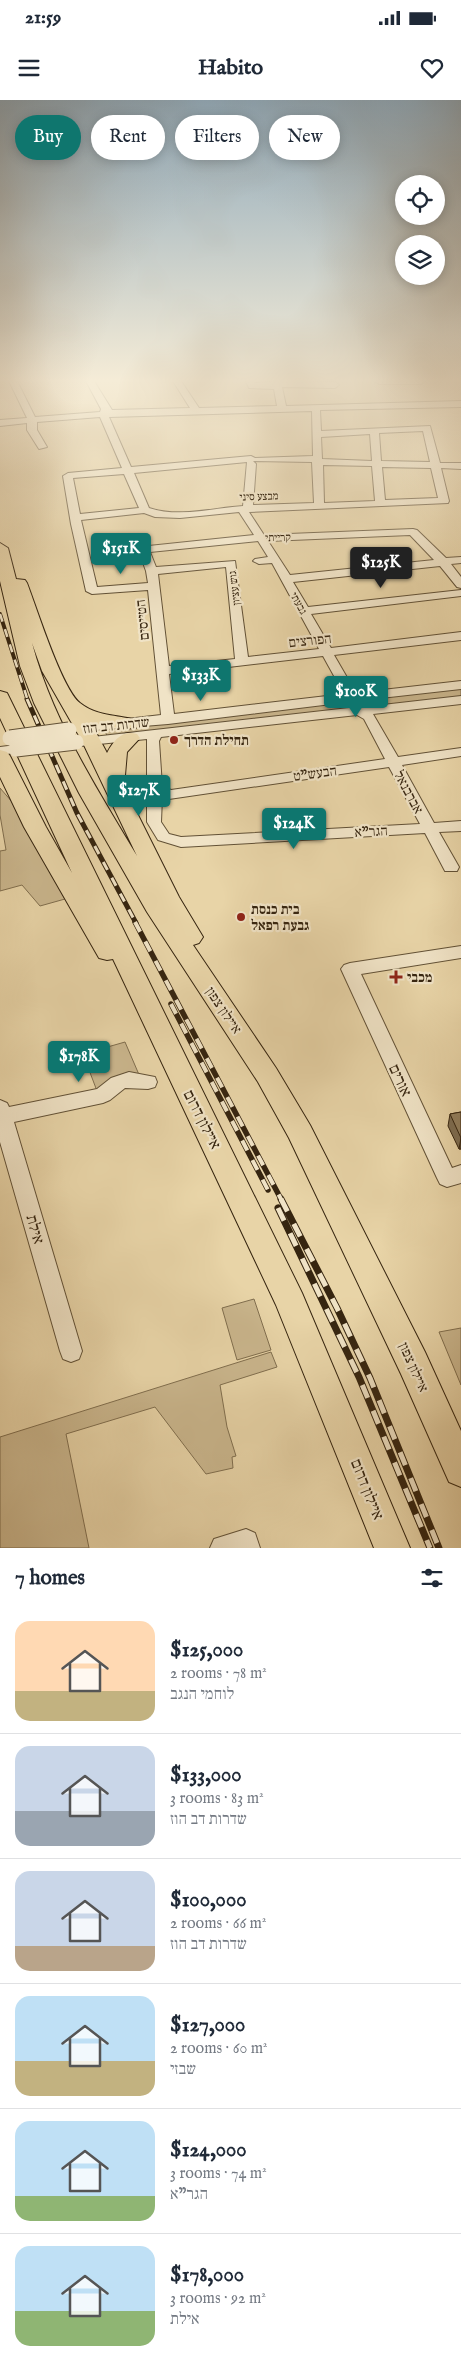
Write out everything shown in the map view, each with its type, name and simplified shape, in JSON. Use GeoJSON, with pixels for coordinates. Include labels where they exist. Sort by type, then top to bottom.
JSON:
{"type":"FeatureCollection","features":[{"type":"Feature","properties":{"kind":"highway"},"geometry":{"type":"LineString","coordinates":[[0,536],[51,671],[70,705],[81,735],[116,792],[168,897],[267,1076]]}},
{"type":"Feature","properties":{"kind":"highway","name":"איילון צפון"},"geometry":{"type":"LineString","coordinates":[[0,548],[29,666],[44,703],[88,793],[159,912],[267,1076],[309,1151],[413,1363],[461,1470]]}},
{"type":"Feature","properties":{"kind":"highway","name":"איילון דרום"},"geometry":{"type":"LineString","coordinates":[[0,697],[34,772],[221,1154],[291,1303],[392,1548]]}},
{"type":"Feature","properties":{"kind":"highway"},"geometry":{"type":"LineString","coordinates":[[70,705],[91,717],[142,735]]}},
{"type":"Feature","properties":{"kind":"highway"},"geometry":{"type":"LineString","coordinates":[[116,792],[115,756],[123,742],[142,735]]}},
{"type":"Feature","properties":{"kind":"highway"},"geometry":{"type":"LineString","coordinates":[[6,746],[8,784],[35,827],[193,1099]]}},
{"type":"Feature","properties":{"kind":"highway"},"geometry":{"type":"LineString","coordinates":[[433,1410],[461,1462]]}},
{"type":"Feature","properties":{"kind":"highway"},"geometry":{"type":"LineString","coordinates":[[367,1486],[384,1548]]}},
{"type":"Feature","properties":{"kind":"street"},"geometry":{"type":"LineString","coordinates":[[120,449],[145,510]]}},
{"type":"Feature","properties":{"kind":"street"},"geometry":{"type":"LineString","coordinates":[[317,449],[319,506]]}},
{"type":"Feature","properties":{"kind":"street"},"geometry":{"type":"LineString","coordinates":[[375,449],[380,504]]}},
{"type":"Feature","properties":{"kind":"street"},"geometry":{"type":"LineString","coordinates":[[432,449],[437,466]]}},
{"type":"Feature","properties":{"kind":"street"},"geometry":{"type":"LineString","coordinates":[[245,509],[253,461]]}},
{"type":"Feature","properties":{"kind":"street"},"geometry":{"type":"LineString","coordinates":[[154,586],[92,592],[68,476],[253,461],[317,461],[461,466]]}},
{"type":"Feature","properties":{"kind":"street","name":"מבצע סיני"},"geometry":{"type":"LineString","coordinates":[[76,518],[136,513],[145,510],[153,514],[167,515],[245,509],[444,501],[437,466]]}},
{"type":"Feature","properties":{"kind":"street","name":"גבעתי"},"geometry":{"type":"LineString","coordinates":[[245,509],[353,698]]}},
{"type":"Feature","properties":{"kind":"street","name":"קרייתי"},"geometry":{"type":"LineString","coordinates":[[143,549],[262,538],[413,532],[443,562]]}},
{"type":"Feature","properties":{"kind":"street","name":"הטייסים"},"geometry":{"type":"LineString","coordinates":[[143,549],[152,571],[168,720]]}},
{"type":"Feature","properties":{"kind":"street"},"geometry":{"type":"LineString","coordinates":[[259,561],[275,559]]}},
{"type":"Feature","properties":{"kind":"street"},"geometry":{"type":"LineString","coordinates":[[286,579],[461,560]]}},
{"type":"Feature","properties":{"kind":"street"},"geometry":{"type":"LineString","coordinates":[[443,562],[461,585]]}},
{"type":"Feature","properties":{"kind":"street","name":"גוש עציון"},"geometry":{"type":"LineString","coordinates":[[152,571],[231,563],[242,662]]}},
{"type":"Feature","properties":{"kind":"street"},"geometry":{"type":"LineString","coordinates":[[304,611],[461,594]]}},
{"type":"Feature","properties":{"kind":"street","name":"הפורצים"},"geometry":{"type":"LineString","coordinates":[[162,671],[461,636]]}},
{"type":"Feature","properties":{"kind":"street","name":"שדרות דב הוז"},"geometry":{"type":"LineString","coordinates":[[142,735],[168,720],[461,685]]}},
{"type":"Feature","properties":{"kind":"street"},"geometry":{"type":"LineString","coordinates":[[353,698],[368,713]]}},
{"type":"Feature","properties":{"kind":"street"},"geometry":{"type":"LineString","coordinates":[[336,700],[368,713]]}},
{"type":"Feature","properties":{"kind":"street","name":"שדרות דב הוז"},"geometry":{"type":"LineString","coordinates":[[0,751],[6,746],[81,735],[142,735],[368,713],[461,700]]}},
{"type":"Feature","properties":{"kind":"street","name":"אברבנאל"},"geometry":{"type":"LineString","coordinates":[[368,713],[450,867]]}},
{"type":"Feature","properties":{"kind":"street"},"geometry":{"type":"LineString","coordinates":[[142,735],[159,794]]}},
{"type":"Feature","properties":{"kind":"street","name":"הבעש\"ט"},"geometry":{"type":"LineString","coordinates":[[159,794],[461,752]]}},
{"type":"Feature","properties":{"kind":"street","name":"הגר\"א"},"geometry":{"type":"LineString","coordinates":[[159,794],[154,822],[162,837],[181,842],[461,826]]}},
{"type":"Feature","properties":{"kind":"street","name":"אורים"},"geometry":{"type":"LineString","coordinates":[[461,952],[350,969],[446,1178],[461,1174]]}},
{"type":"Feature","properties":{"kind":"street"},"geometry":{"type":"LineString","coordinates":[[1,1112],[103,1095],[110,1085],[120,1081],[142,1080],[148,1082]]}},
{"type":"Feature","properties":{"kind":"street","name":"אילת"},"geometry":{"type":"LineString","coordinates":[[1,1112],[71,1351]]}},
{"type":"Feature","properties":{"kind":"street"},"geometry":{"type":"LineString","coordinates":[[224,1548],[246,1542],[247,1548]]}},
{"type":"Feature","properties":{"kind":"shaded area"},"geometry":{"type":"Polygon","coordinates":[[[461,685],[461,700],[374,710],[363,706],[353,699],[461,685]]]}},
{"type":"Feature","properties":{"kind":"shaded area"},"geometry":{"type":"Polygon","coordinates":[[[336,700],[349,704],[359,712],[109,740],[103,727],[336,700]]]}},
{"type":"Feature","properties":{"kind":"shaded area"},"geometry":{"type":"Polygon","coordinates":[[[0,788],[13,803],[65,899],[40,906],[22,885],[0,891],[0,851],[6,850],[0,815],[0,788]]]}},
{"type":"Feature","properties":{"kind":"shaded area"},"geometry":{"type":"Polygon","coordinates":[[[125,1042],[140,1077],[116,1077],[106,1082],[97,1091],[83,1054],[125,1042]]]}},
{"type":"Feature","properties":{"kind":"shaded area"},"geometry":{"type":"Polygon","coordinates":[[[254,1299],[271,1350],[237,1360],[222,1308],[254,1299]]]}},
{"type":"Feature","properties":{"kind":"shaded area"},"geometry":{"type":"Polygon","coordinates":[[[461,1328],[461,1385],[439,1332],[461,1328]]]}},
{"type":"Feature","properties":{"kind":"shaded area"},"geometry":{"type":"Polygon","coordinates":[[[271,1352],[277,1367],[220,1385],[227,1427],[236,1456],[232,1457],[233,1468],[206,1474],[155,1407],[66,1434],[89,1548],[0,1548],[0,1437],[271,1352]]]}},
{"type":"Feature","properties":{"kind":"building"},"geometry":{"type":"Polygon","coordinates":[[[461,1112],[461,1138],[450,1114],[461,1112]]]}},
{"type":"Feature","properties":{"kind":"railway"},"geometry":{"type":"LineString","coordinates":[[0,614],[28,701]]}},
{"type":"Feature","properties":{"kind":"railway"},"geometry":{"type":"LineString","coordinates":[[27,699],[77,813],[136,923]]}},
{"type":"Feature","properties":{"kind":"railway"},"geometry":{"type":"LineString","coordinates":[[135,922],[282,1201]]}},
{"type":"Feature","properties":{"kind":"railway"},"geometry":{"type":"LineString","coordinates":[[171,1004],[268,1190]]}},
{"type":"Feature","properties":{"kind":"railway"},"geometry":{"type":"LineString","coordinates":[[281,1199],[337,1308],[370,1378],[439,1548]]}},
{"type":"Feature","properties":{"kind":"railway"},"geometry":{"type":"LineString","coordinates":[[278,1208],[359,1377],[430,1548]]}},
{"type":"Feature","properties":{"kind":"place","name":"תחילת הדרך"},"geometry":{"type":"Point","coordinates":[174,740]}},
{"type":"Feature","properties":{"kind":"place","name":"בית כנסת גבעת רפאל"},"geometry":{"type":"Point","coordinates":[241,917]}},
{"type":"Feature","properties":{"kind":"place","name":"מכבי"},"geometry":{"type":"Point","coordinates":[396,977]}}]}
